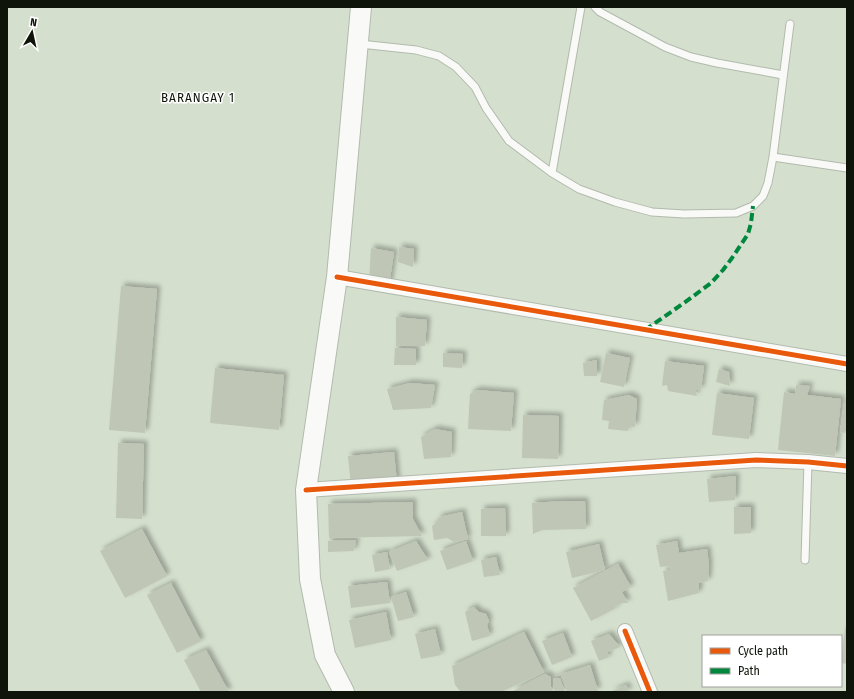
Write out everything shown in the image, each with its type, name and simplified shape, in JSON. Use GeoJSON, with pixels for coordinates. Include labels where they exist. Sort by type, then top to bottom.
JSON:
{"type":"FeatureCollection","features":[{"type":"Feature","properties":{"kind":"main road"},"geometry":{"type":"LineString","coordinates":[[344,692],[325,655],[310,579],[306,490],[336,278],[361,7]]}},
{"type":"Feature","properties":{"kind":"street"},"geometry":{"type":"LineString","coordinates":[[336,278],[847,364]]}},
{"type":"Feature","properties":{"kind":"street"},"geometry":{"type":"LineString","coordinates":[[306,490],[756,460],[808,462],[847,466]]}},
{"type":"Feature","properties":{"kind":"street"},"geometry":{"type":"LineString","coordinates":[[625,631],[650,692]]}},
{"type":"Feature","properties":{"kind":"lane"},"geometry":{"type":"LineString","coordinates":[[552,173],[580,7]]}},
{"type":"Feature","properties":{"kind":"lane"},"geometry":{"type":"LineString","coordinates":[[595,7],[600,12],[665,47],[692,57],[784,76]]}},
{"type":"Feature","properties":{"kind":"lane"},"geometry":{"type":"LineString","coordinates":[[357,44],[416,50],[439,56],[456,66],[475,87],[486,108],[508,140],[552,173],[579,189],[615,202],[652,212],[684,214],[736,213],[753,206],[763,196],[768,183],[773,157],[790,24]]}},
{"type":"Feature","properties":{"kind":"lane"},"geometry":{"type":"LineString","coordinates":[[773,157],[847,168]]}},
{"type":"Feature","properties":{"kind":"lane"},"geometry":{"type":"LineString","coordinates":[[805,560],[808,462]]}},
{"type":"Feature","properties":{"kind":"building"},"geometry":{"type":"Polygon","coordinates":[[[399,247],[414,249],[413,267],[398,262],[399,247]]]}},
{"type":"Feature","properties":{"kind":"building"},"geometry":{"type":"Polygon","coordinates":[[[371,248],[394,252],[389,286],[369,282],[371,248]]]}},
{"type":"Feature","properties":{"kind":"building"},"geometry":{"type":"Polygon","coordinates":[[[121,286],[157,289],[145,433],[109,430],[121,286]]]}},
{"type":"Feature","properties":{"kind":"building"},"geometry":{"type":"Polygon","coordinates":[[[396,317],[427,320],[425,346],[396,346],[396,317]]]}},
{"type":"Feature","properties":{"kind":"building"},"geometry":{"type":"Polygon","coordinates":[[[395,348],[416,349],[416,365],[394,365],[395,348]]]}},
{"type":"Feature","properties":{"kind":"building"},"geometry":{"type":"Polygon","coordinates":[[[443,353],[463,354],[462,368],[443,367],[443,353]]]}},
{"type":"Feature","properties":{"kind":"building"},"geometry":{"type":"Polygon","coordinates":[[[606,353],[630,358],[624,387],[600,382],[606,353]]]}},
{"type":"Feature","properties":{"kind":"building"},"geometry":{"type":"Polygon","coordinates":[[[597,360],[597,376],[584,376],[583,363],[597,360]]]}},
{"type":"Feature","properties":{"kind":"building"},"geometry":{"type":"Polygon","coordinates":[[[665,361],[704,366],[701,390],[695,389],[697,396],[668,391],[667,385],[662,386],[665,361]]]}},
{"type":"Feature","properties":{"kind":"building"},"geometry":{"type":"Polygon","coordinates":[[[215,368],[284,375],[279,430],[210,423],[215,368]]]}},
{"type":"Feature","properties":{"kind":"building"},"geometry":{"type":"Polygon","coordinates":[[[719,369],[729,372],[730,386],[716,382],[719,369]]]}},
{"type":"Feature","properties":{"kind":"building"},"geometry":{"type":"Polygon","coordinates":[[[410,383],[435,385],[431,408],[393,410],[387,389],[410,383]]]}},
{"type":"Feature","properties":{"kind":"building"},"geometry":{"type":"Polygon","coordinates":[[[796,385],[810,386],[807,395],[841,399],[835,456],[778,450],[784,392],[795,394],[796,385]]]}},
{"type":"Feature","properties":{"kind":"building"},"geometry":{"type":"Polygon","coordinates":[[[477,390],[514,393],[511,431],[468,429],[470,394],[477,390]]]}},
{"type":"Feature","properties":{"kind":"building"},"geometry":{"type":"Polygon","coordinates":[[[717,393],[754,398],[749,439],[712,435],[717,393]]]}},
{"type":"Feature","properties":{"kind":"building"},"geometry":{"type":"Polygon","coordinates":[[[629,395],[637,399],[635,427],[629,426],[628,431],[608,429],[609,421],[602,420],[604,400],[629,395]]]}},
{"type":"Feature","properties":{"kind":"building"},"geometry":{"type":"Polygon","coordinates":[[[844,403],[847,403],[847,427],[845,433],[840,432],[844,403]]]}},
{"type":"Feature","properties":{"kind":"building"},"geometry":{"type":"Polygon","coordinates":[[[523,415],[559,416],[558,459],[522,458],[523,415]]]}},
{"type":"Feature","properties":{"kind":"building"},"geometry":{"type":"Polygon","coordinates":[[[435,429],[452,432],[451,457],[424,459],[421,437],[435,429]]]}},
{"type":"Feature","properties":{"kind":"building"},"geometry":{"type":"Polygon","coordinates":[[[118,443],[144,444],[142,519],[116,518],[118,443]]]}},
{"type":"Feature","properties":{"kind":"building"},"geometry":{"type":"Polygon","coordinates":[[[394,452],[397,483],[351,487],[348,456],[394,452]]]}},
{"type":"Feature","properties":{"kind":"building"},"geometry":{"type":"Polygon","coordinates":[[[736,476],[735,500],[709,502],[707,479],[736,476]]]}},
{"type":"Feature","properties":{"kind":"building"},"geometry":{"type":"Polygon","coordinates":[[[585,501],[586,529],[542,530],[533,534],[532,503],[585,501]]]}},
{"type":"Feature","properties":{"kind":"building"},"geometry":{"type":"Polygon","coordinates":[[[413,502],[413,519],[422,536],[329,538],[328,504],[413,502]]]}},
{"type":"Feature","properties":{"kind":"building"},"geometry":{"type":"Polygon","coordinates":[[[734,507],[751,507],[751,533],[734,534],[734,507]]]}},
{"type":"Feature","properties":{"kind":"building"},"geometry":{"type":"Polygon","coordinates":[[[505,508],[506,536],[481,536],[481,509],[505,508]]]}},
{"type":"Feature","properties":{"kind":"building"},"geometry":{"type":"Polygon","coordinates":[[[462,512],[468,539],[454,542],[447,538],[434,540],[432,526],[437,522],[439,517],[462,512]]]}},
{"type":"Feature","properties":{"kind":"building"},"geometry":{"type":"Polygon","coordinates":[[[142,529],[167,576],[125,598],[100,551],[142,529]]]}},
{"type":"Feature","properties":{"kind":"building"},"geometry":{"type":"Polygon","coordinates":[[[356,540],[354,551],[328,552],[328,541],[356,540]]]}},
{"type":"Feature","properties":{"kind":"building"},"geometry":{"type":"Polygon","coordinates":[[[416,541],[428,560],[397,571],[389,552],[416,541]]]}},
{"type":"Feature","properties":{"kind":"building"},"geometry":{"type":"Polygon","coordinates":[[[466,541],[473,561],[447,570],[440,551],[466,541]]]}},
{"type":"Feature","properties":{"kind":"building"},"geometry":{"type":"Polygon","coordinates":[[[677,541],[679,553],[707,549],[709,565],[708,581],[699,583],[699,593],[668,601],[663,571],[670,570],[669,566],[660,567],[656,545],[677,541]]]}},
{"type":"Feature","properties":{"kind":"building"},"geometry":{"type":"Polygon","coordinates":[[[599,544],[605,570],[572,578],[566,552],[599,544]]]}},
{"type":"Feature","properties":{"kind":"building"},"geometry":{"type":"Polygon","coordinates":[[[387,552],[390,569],[375,572],[372,555],[387,552]]]}},
{"type":"Feature","properties":{"kind":"building"},"geometry":{"type":"Polygon","coordinates":[[[496,557],[500,575],[484,577],[481,560],[496,557]]]}},
{"type":"Feature","properties":{"kind":"building"},"geometry":{"type":"Polygon","coordinates":[[[618,564],[631,587],[622,592],[628,603],[619,603],[614,609],[591,621],[573,588],[618,564]]]}},
{"type":"Feature","properties":{"kind":"building"},"geometry":{"type":"Polygon","coordinates":[[[387,582],[390,603],[351,608],[348,586],[387,582]]]}},
{"type":"Feature","properties":{"kind":"building"},"geometry":{"type":"Polygon","coordinates":[[[171,583],[201,641],[177,653],[147,595],[171,583]]]}},
{"type":"Feature","properties":{"kind":"building"},"geometry":{"type":"Polygon","coordinates":[[[406,592],[414,617],[398,621],[391,597],[406,592]]]}},
{"type":"Feature","properties":{"kind":"building"},"geometry":{"type":"Polygon","coordinates":[[[474,607],[479,612],[486,614],[489,621],[487,625],[490,636],[472,641],[465,612],[474,607]]]}},
{"type":"Feature","properties":{"kind":"building"},"geometry":{"type":"Polygon","coordinates":[[[386,612],[391,640],[355,648],[349,620],[386,612]]]}},
{"type":"Feature","properties":{"kind":"building"},"geometry":{"type":"Polygon","coordinates":[[[845,628],[847,628],[847,664],[842,663],[845,628]]]}},
{"type":"Feature","properties":{"kind":"building"},"geometry":{"type":"Polygon","coordinates":[[[435,629],[441,655],[421,659],[415,634],[435,629]]]}},
{"type":"Feature","properties":{"kind":"building"},"geometry":{"type":"Polygon","coordinates":[[[524,632],[544,672],[501,692],[461,692],[455,685],[452,666],[524,632]]]}},
{"type":"Feature","properties":{"kind":"building"},"geometry":{"type":"Polygon","coordinates":[[[563,633],[572,657],[552,665],[542,641],[563,633]]]}},
{"type":"Feature","properties":{"kind":"building"},"geometry":{"type":"Polygon","coordinates":[[[609,634],[620,647],[607,652],[609,657],[599,661],[591,641],[609,634]]]}},
{"type":"Feature","properties":{"kind":"building"},"geometry":{"type":"Polygon","coordinates":[[[206,650],[229,692],[201,692],[184,660],[206,650]]]}},
{"type":"Feature","properties":{"kind":"building"},"geometry":{"type":"Polygon","coordinates":[[[590,665],[598,691],[567,692],[561,676],[555,676],[590,665]]]}},
{"type":"Feature","properties":{"kind":"building"},"geometry":{"type":"Polygon","coordinates":[[[545,674],[551,677],[551,687],[554,692],[513,691],[545,674]]]}},
{"type":"Feature","properties":{"kind":"building"},"geometry":{"type":"Polygon","coordinates":[[[553,678],[560,678],[565,692],[555,692],[553,687],[553,678]]]}},
{"type":"Feature","properties":{"kind":"building"},"geometry":{"type":"Polygon","coordinates":[[[626,685],[629,692],[610,692],[626,685]]]}},
{"type":"Feature","properties":{"kind":"marked path"},"geometry":{"type":"LineString","coordinates":[[645,330],[711,283],[723,270],[748,234],[753,206]]}},
{"type":"Feature","properties":{"kind":"cycle path"},"geometry":{"type":"LineString","coordinates":[[337,277],[847,364]]}},
{"type":"Feature","properties":{"kind":"cycle path"},"geometry":{"type":"LineString","coordinates":[[306,490],[756,460],[808,462],[847,466]]}},
{"type":"Feature","properties":{"kind":"cycle path"},"geometry":{"type":"LineString","coordinates":[[625,631],[650,692]]}},
{"type":"Feature","properties":{"kind":"district","name":"BARANGAY 1"},"geometry":{"type":"Point","coordinates":[198,97]}}]}
